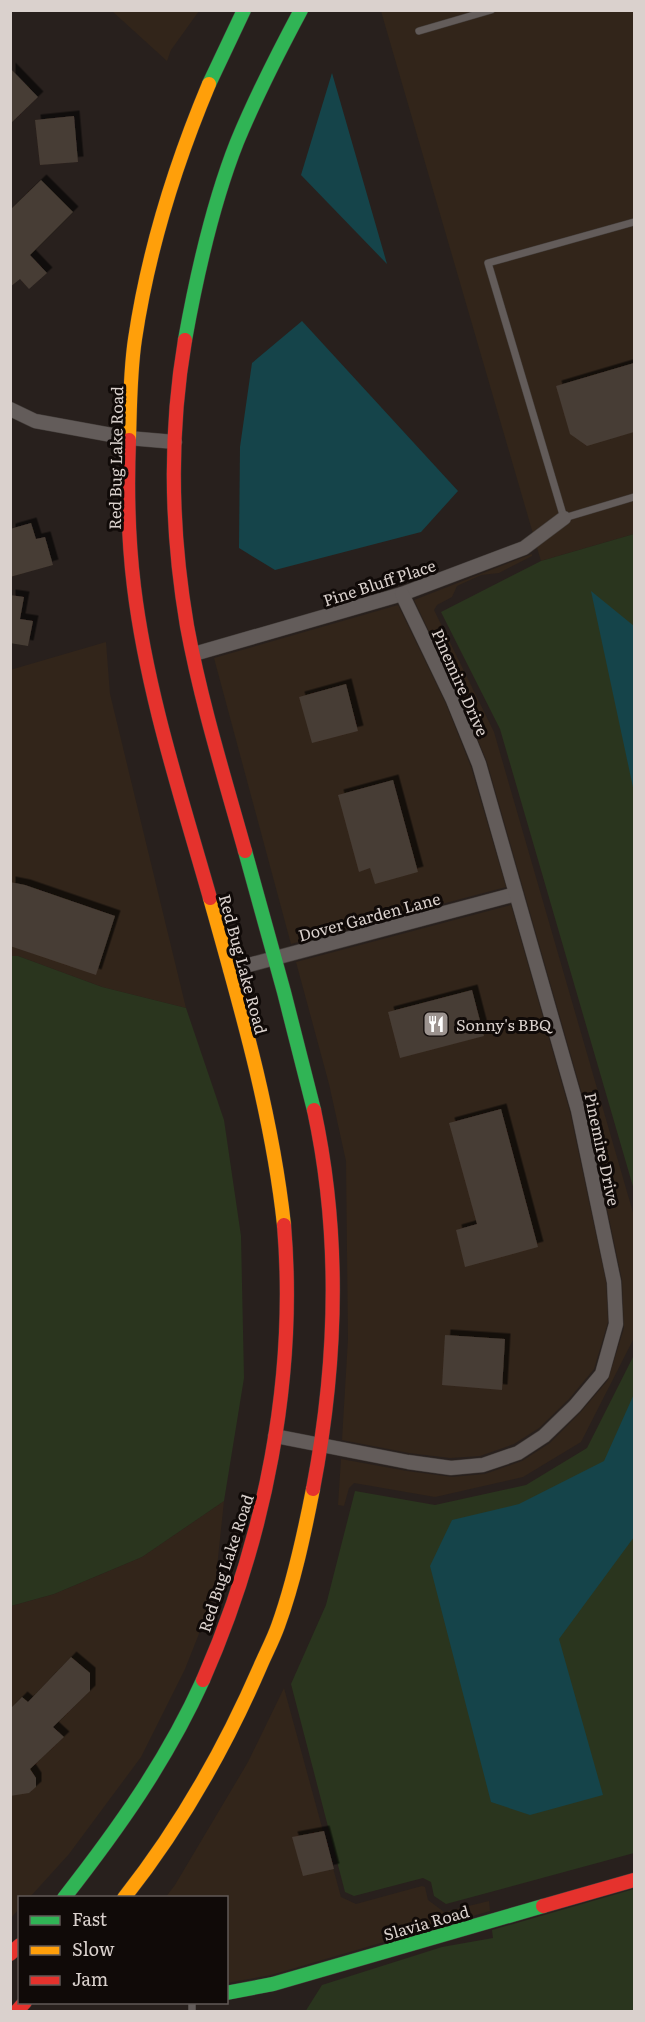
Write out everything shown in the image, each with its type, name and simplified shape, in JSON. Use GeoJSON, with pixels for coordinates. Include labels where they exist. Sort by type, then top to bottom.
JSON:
{"type":"FeatureCollection","features":[{"type":"Feature","properties":{"kind":"main road","name":"Red Bug Lake Road"},"geometry":{"type":"LineString","coordinates":[[66,1896],[112,1839],[158,1767],[198,1690],[231,1609],[260,1515],[275,1436],[284,1347],[286,1254],[278,1179],[262,1096],[148,665],[134,589],[128,507],[128,438],[135,341],[150,268],[175,171],[205,92],[244,10]]}},
{"type":"Feature","properties":{"kind":"main road","name":"Red Bug Lake Road"},"geometry":{"type":"LineString","coordinates":[[126,1896],[144,1874],[199,1791],[240,1712],[278,1625],[300,1548],[322,1446],[331,1360],[332,1269],[328,1189],[312,1100],[218,753],[194,654],[181,584],[174,510],[175,442],[181,366],[195,280],[215,204],[246,120],[278,51],[301,10]]}},
{"type":"Feature","properties":{"kind":"main road","name":"Slavia Road"},"geometry":{"type":"LineString","coordinates":[[228,1993],[273,1984],[634,1880]]}},
{"type":"Feature","properties":{"kind":"street"},"geometry":{"type":"LineString","coordinates":[[10,409],[35,421],[128,438],[175,442]]}},
{"type":"Feature","properties":{"kind":"street","name":"Pine Bluff Place"},"geometry":{"type":"LineString","coordinates":[[194,654],[402,594],[524,548],[564,518]]}},
{"type":"Feature","properties":{"kind":"street","name":"Pinemire Drive"},"geometry":{"type":"LineString","coordinates":[[275,1436],[408,1462],[451,1468],[483,1466],[518,1453],[544,1436],[575,1406],[602,1374],[616,1324],[614,1282],[578,1110],[479,764],[453,700],[402,594]]}},
{"type":"Feature","properties":{"kind":"street","name":"Dover Garden Lane"},"geometry":{"type":"LineString","coordinates":[[230,970],[516,894]]}},
{"type":"Feature","properties":{"kind":"lane"},"geometry":{"type":"LineString","coordinates":[[419,31],[491,10]]}},
{"type":"Feature","properties":{"kind":"lane"},"geometry":{"type":"LineString","coordinates":[[634,222],[488,263],[564,518],[634,497]]}},
{"type":"Feature","properties":{"kind":"shaded area"},"geometry":{"type":"Polygon","coordinates":[[[112,11],[199,11],[171,50],[167,61],[112,11]]]}},
{"type":"Feature","properties":{"kind":"shaded area"},"geometry":{"type":"Polygon","coordinates":[[[381,11],[634,11],[634,534],[541,561],[381,11]]]}},
{"type":"Feature","properties":{"kind":"shaded area"},"geometry":{"type":"Polygon","coordinates":[[[532,554],[499,573],[481,575],[457,586],[452,597],[437,605],[434,610],[494,732],[634,1216],[634,1338],[581,1442],[523,1477],[435,1497],[354,1483],[349,1488],[344,1506],[338,1505],[341,1459],[452,1477],[485,1474],[522,1461],[550,1443],[608,1380],[624,1328],[622,1280],[586,1108],[487,762],[460,696],[414,600],[532,554]]]}},
{"type":"Feature","properties":{"kind":"shaded area"},"geometry":{"type":"Polygon","coordinates":[[[398,605],[446,704],[471,767],[506,887],[291,944],[214,658],[398,605]]]}},
{"type":"Feature","properties":{"kind":"shaded area"},"geometry":{"type":"Polygon","coordinates":[[[106,642],[110,694],[186,1008],[102,987],[18,956],[11,956],[10,670],[106,642]]]}},
{"type":"Feature","properties":{"kind":"shaded area"},"geometry":{"type":"Polygon","coordinates":[[[511,905],[570,1112],[606,1282],[608,1322],[594,1369],[569,1399],[539,1428],[514,1444],[480,1456],[450,1458],[409,1453],[342,1440],[348,1339],[346,1161],[329,1084],[296,962],[511,905]]]}},
{"type":"Feature","properties":{"kind":"shaded area"},"geometry":{"type":"Polygon","coordinates":[[[224,1501],[214,1596],[185,1669],[141,1757],[69,1854],[31,1896],[18,1896],[18,1910],[11,1918],[11,1606],[54,1594],[142,1557],[224,1501]]]}},
{"type":"Feature","properties":{"kind":"shaded area"},"geometry":{"type":"Polygon","coordinates":[[[284,1688],[341,1897],[356,1904],[422,1886],[425,1887],[428,1900],[444,1912],[489,1901],[490,1911],[271,1975],[228,1983],[228,1896],[167,1896],[248,1762],[284,1688]]]}},
{"type":"Feature","properties":{"kind":"green space"},"geometry":{"type":"Polygon","coordinates":[[[634,534],[634,1190],[500,729],[441,612],[541,561],[634,534]]]}},
{"type":"Feature","properties":{"kind":"green space"},"geometry":{"type":"Polygon","coordinates":[[[11,956],[18,956],[102,987],[186,1008],[224,1120],[241,1236],[244,1378],[224,1501],[142,1557],[54,1594],[11,1606],[11,956]]]}},
{"type":"Feature","properties":{"kind":"green space"},"geometry":{"type":"Polygon","coordinates":[[[634,1355],[634,1853],[446,1904],[434,1896],[431,1882],[423,1878],[354,1896],[345,1892],[291,1684],[326,1605],[355,1491],[435,1505],[526,1485],[587,1448],[634,1355]]]}},
{"type":"Feature","properties":{"kind":"green space"},"geometry":{"type":"Polygon","coordinates":[[[634,1889],[634,2011],[305,2012],[322,1985],[442,1947],[493,1938],[492,1930],[634,1889]]]}},
{"type":"Feature","properties":{"kind":"water"},"geometry":{"type":"Polygon","coordinates":[[[332,73],[387,264],[301,175],[332,73]]]}},
{"type":"Feature","properties":{"kind":"water"},"geometry":{"type":"Polygon","coordinates":[[[302,321],[458,491],[421,532],[275,570],[239,548],[240,447],[252,363],[302,321]]]}},
{"type":"Feature","properties":{"kind":"water"},"geometry":{"type":"Polygon","coordinates":[[[591,591],[634,626],[634,792],[591,591]]]}},
{"type":"Feature","properties":{"kind":"water"},"geometry":{"type":"Polygon","coordinates":[[[634,1394],[634,1537],[559,1639],[603,1795],[530,1815],[491,1802],[430,1566],[452,1520],[519,1504],[604,1461],[634,1394]]]}},
{"type":"Feature","properties":{"kind":"building"},"geometry":{"type":"Polygon","coordinates":[[[10,68],[38,97],[10,124],[10,68]]]}},
{"type":"Feature","properties":{"kind":"building"},"geometry":{"type":"Polygon","coordinates":[[[74,116],[78,162],[40,165],[35,120],[74,116]]]}},
{"type":"Feature","properties":{"kind":"building"},"geometry":{"type":"Polygon","coordinates":[[[41,180],[73,212],[30,255],[47,273],[29,289],[20,279],[10,287],[10,210],[41,180]]]}},
{"type":"Feature","properties":{"kind":"building"},"geometry":{"type":"Polygon","coordinates":[[[634,363],[634,432],[587,446],[570,434],[556,386],[634,363]]]}},
{"type":"Feature","properties":{"kind":"building"},"geometry":{"type":"Polygon","coordinates":[[[31,523],[36,539],[45,537],[53,565],[10,577],[10,529],[31,523]]]}},
{"type":"Feature","properties":{"kind":"building"},"geometry":{"type":"Polygon","coordinates":[[[10,595],[24,597],[20,619],[33,621],[28,646],[10,643],[10,595]]]}},
{"type":"Feature","properties":{"kind":"building"},"geometry":{"type":"Polygon","coordinates":[[[346,684],[358,731],[312,743],[299,697],[346,684]]]}},
{"type":"Feature","properties":{"kind":"building"},"geometry":{"type":"Polygon","coordinates":[[[393,780],[418,872],[375,884],[370,868],[359,872],[338,795],[393,780]]]}},
{"type":"Feature","properties":{"kind":"building"},"geometry":{"type":"Polygon","coordinates":[[[10,882],[115,916],[96,975],[10,946],[10,882]]]}},
{"type":"Feature","properties":{"kind":"building","name":"Sonny's BBQ"},"geometry":{"type":"Polygon","coordinates":[[[472,990],[484,1036],[400,1058],[388,1012],[472,990]]]}},
{"type":"Feature","properties":{"kind":"building"},"geometry":{"type":"Polygon","coordinates":[[[501,1109],[538,1247],[465,1267],[456,1230],[477,1224],[449,1123],[501,1109]]]}},
{"type":"Feature","properties":{"kind":"building"},"geometry":{"type":"Polygon","coordinates":[[[445,1335],[505,1339],[502,1390],[442,1385],[445,1335]]]}},
{"type":"Feature","properties":{"kind":"building"},"geometry":{"type":"Polygon","coordinates":[[[71,1657],[90,1673],[90,1691],[53,1727],[64,1737],[30,1769],[36,1778],[36,1787],[29,1793],[10,1796],[10,1709],[22,1697],[28,1702],[71,1657]]]}},
{"type":"Feature","properties":{"kind":"building"},"geometry":{"type":"Polygon","coordinates":[[[324,1831],[334,1869],[303,1876],[292,1837],[324,1831]]]}},
{"type":"Feature","properties":{"kind":"traffic: fast"},"geometry":{"type":"LineString","coordinates":[[209,84],[244,10]]}},
{"type":"Feature","properties":{"kind":"traffic: fast"},"geometry":{"type":"LineString","coordinates":[[185,340],[206,240],[228,166],[260,91],[301,10]]}},
{"type":"Feature","properties":{"kind":"traffic: fast"},"geometry":{"type":"LineString","coordinates":[[245,851],[314,1110]]}},
{"type":"Feature","properties":{"kind":"traffic: fast"},"geometry":{"type":"LineString","coordinates":[[66,1896],[140,1793],[174,1738],[203,1680]]}},
{"type":"Feature","properties":{"kind":"traffic: fast"},"geometry":{"type":"LineString","coordinates":[[228,1993],[273,1984],[543,1906]]}},
{"type":"Feature","properties":{"kind":"traffic: slow"},"geometry":{"type":"LineString","coordinates":[[129,440],[133,351],[147,274],[174,177],[209,84]]}},
{"type":"Feature","properties":{"kind":"traffic: slow"},"geometry":{"type":"LineString","coordinates":[[210,898],[263,1101],[279,1183],[284,1225]]}},
{"type":"Feature","properties":{"kind":"traffic: slow"},"geometry":{"type":"LineString","coordinates":[[125,1896],[164,1844],[200,1787],[246,1698],[284,1609],[313,1489]]}},
{"type":"Feature","properties":{"kind":"traffic: jam"},"geometry":{"type":"LineString","coordinates":[[185,340],[174,447],[175,519],[182,591],[199,683],[245,851]]}},
{"type":"Feature","properties":{"kind":"traffic: jam"},"geometry":{"type":"LineString","coordinates":[[129,440],[129,532],[140,627],[166,744],[210,898]]}},
{"type":"Feature","properties":{"kind":"traffic: jam"},"geometry":{"type":"LineString","coordinates":[[313,1489],[327,1395],[333,1300],[329,1204],[314,1110]]}},
{"type":"Feature","properties":{"kind":"traffic: jam"},"geometry":{"type":"LineString","coordinates":[[203,1680],[244,1571],[272,1457],[286,1341],[287,1283],[284,1225]]}},
{"type":"Feature","properties":{"kind":"traffic: jam"},"geometry":{"type":"LineString","coordinates":[[543,1906],[634,1880]]}},
{"type":"Feature","properties":{"kind":"traffic: jam"},"geometry":{"type":"LineString","coordinates":[[10,1954],[18,1947]]}},
{"type":"Feature","properties":{"kind":"traffic: jam"},"geometry":{"type":"LineString","coordinates":[[16,2012],[23,2004]]}},
{"type":"Feature","properties":{"kind":"place","name":"Sonny's BBQ"},"geometry":{"type":"Point","coordinates":[436,1024]}}]}
